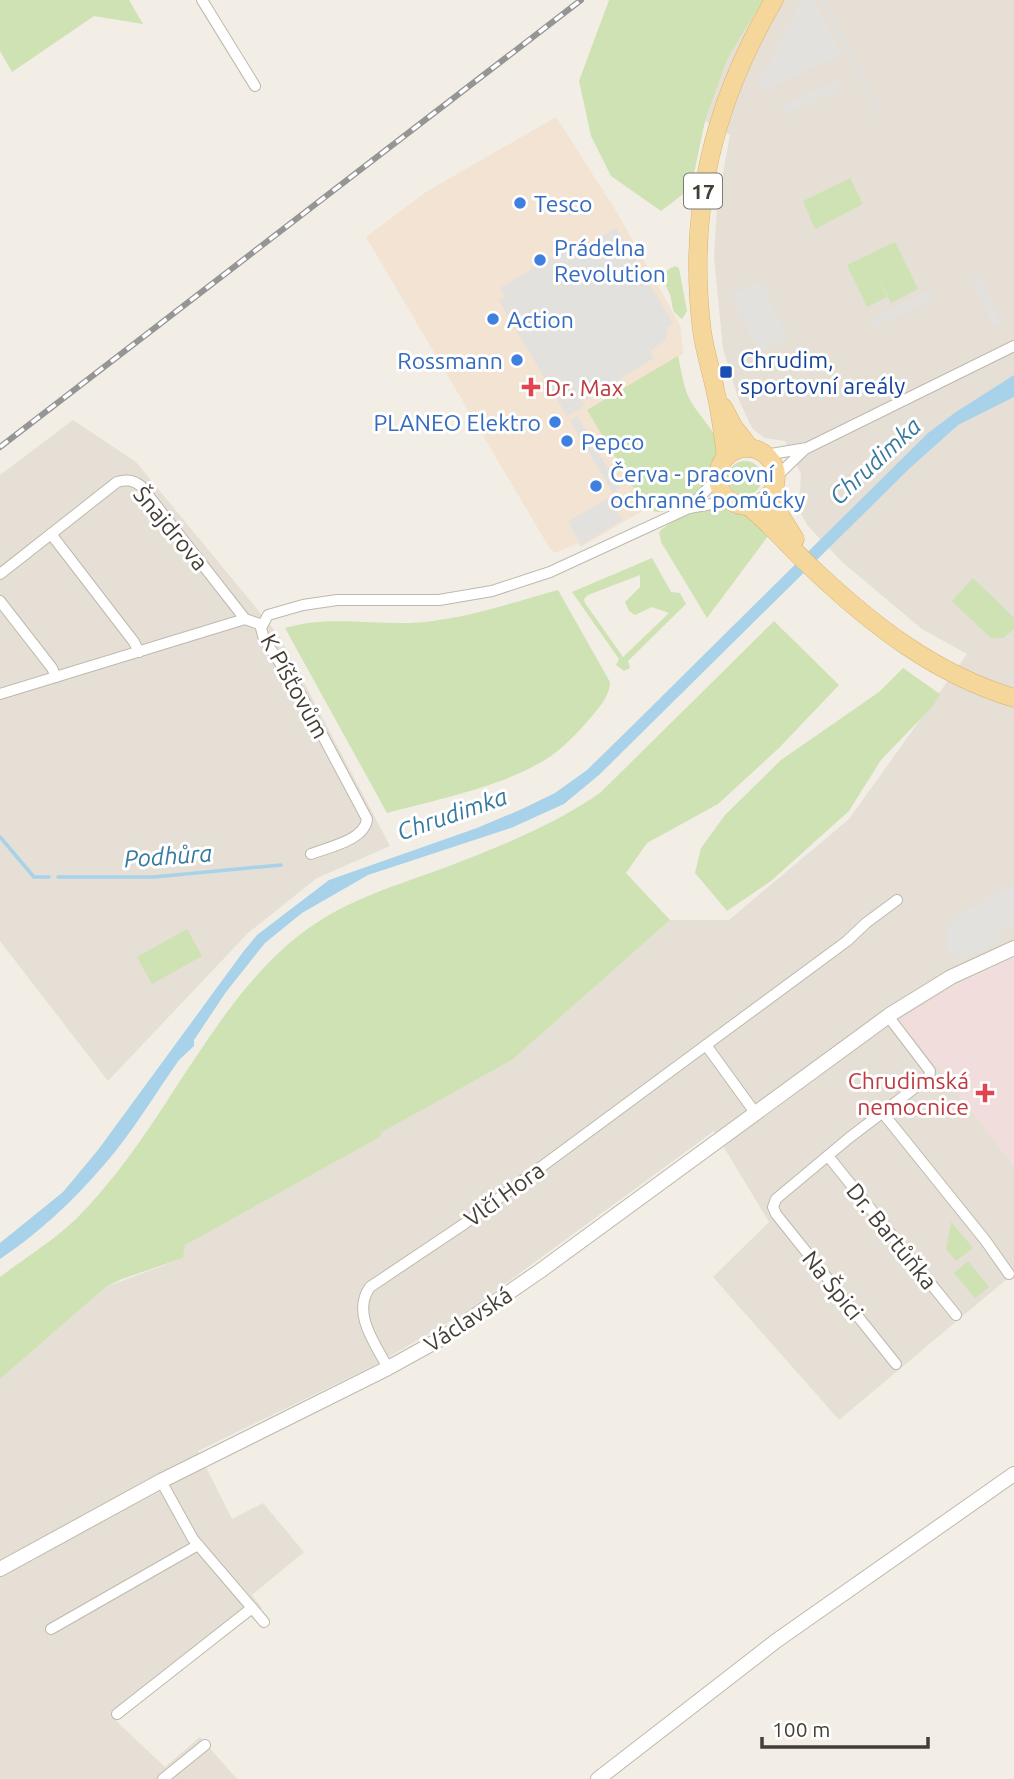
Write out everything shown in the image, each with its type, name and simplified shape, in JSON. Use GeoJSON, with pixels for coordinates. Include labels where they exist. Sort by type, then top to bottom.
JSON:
{"type":"FeatureCollection","features":[{"type":"Feature","properties":{"kind":"main road","name":"17"},"geometry":{"type":"LineString","coordinates":[[718,478],[721,463],[726,457],[717,395],[705,349],[698,288],[698,239],[703,188],[723,106],[745,54],[774,0]]}},
{"type":"Feature","properties":{"kind":"main road","name":"17"},"geometry":{"type":"LineString","coordinates":[[717,395],[733,426],[757,452],[771,461],[775,507],[788,537]]}},
{"type":"Feature","properties":{"kind":"main road"},"geometry":{"type":"LineString","coordinates":[[726,457],[733,452],[757,452]]}},
{"type":"Feature","properties":{"kind":"main road"},"geometry":{"type":"LineString","coordinates":[[718,478],[723,494],[729,500]]}},
{"type":"Feature","properties":{"kind":"main road"},"geometry":{"type":"LineString","coordinates":[[748,506],[757,505],[774,485]]}},
{"type":"Feature","properties":{"kind":"main road","name":"17"},"geometry":{"type":"LineString","coordinates":[[729,500],[748,506],[788,537],[823,579],[880,629],[937,665],[975,684],[1014,698]]}},
{"type":"Feature","properties":{"kind":"main road","name":"17"},"geometry":{"type":"LineString","coordinates":[[937,665],[1014,689]]}},
{"type":"Feature","properties":{"kind":"street"},"geometry":{"type":"LineString","coordinates":[[202,0],[256,86]]}},
{"type":"Feature","properties":{"kind":"street"},"geometry":{"type":"LineString","coordinates":[[757,452],[807,448],[1014,346]]}},
{"type":"Feature","properties":{"kind":"street"},"geometry":{"type":"LineString","coordinates":[[774,485],[807,448]]}},
{"type":"Feature","properties":{"kind":"street"},"geometry":{"type":"LineString","coordinates":[[689,508],[718,478]]}},
{"type":"Feature","properties":{"kind":"street","name":"Šnajdrova"},"geometry":{"type":"LineString","coordinates":[[0,574],[117,482],[126,480],[141,486],[245,619]]}},
{"type":"Feature","properties":{"kind":"street"},"geometry":{"type":"LineString","coordinates":[[689,508],[729,500]]}},
{"type":"Feature","properties":{"kind":"street","name":"K Píšťovům"},"geometry":{"type":"LineString","coordinates":[[311,854],[361,832],[367,819],[300,693],[264,639],[262,625],[265,618],[272,613],[322,602],[354,599],[439,600],[482,593],[531,579],[569,564],[689,508]]}},
{"type":"Feature","properties":{"kind":"street"},"geometry":{"type":"LineString","coordinates":[[51,534],[139,652]]}},
{"type":"Feature","properties":{"kind":"street"},"geometry":{"type":"LineString","coordinates":[[0,601],[52,668],[56,677]]}},
{"type":"Feature","properties":{"kind":"street"},"geometry":{"type":"LineString","coordinates":[[0,694],[245,619],[262,625]]}},
{"type":"Feature","properties":{"kind":"street","name":"Vlčí Hora"},"geometry":{"type":"LineString","coordinates":[[388,1368],[363,1318],[363,1300],[370,1287],[464,1224],[847,941],[897,900]]}},
{"type":"Feature","properties":{"kind":"street","name":"Václavská"},"geometry":{"type":"LineString","coordinates":[[5,1566],[161,1481],[388,1368],[444,1337],[757,1114],[888,1016],[951,977],[1014,948]]}},
{"type":"Feature","properties":{"kind":"street"},"geometry":{"type":"LineString","coordinates":[[828,1156],[931,1075],[888,1016]]}},
{"type":"Feature","properties":{"kind":"street"},"geometry":{"type":"LineString","coordinates":[[706,1045],[757,1114]]}},
{"type":"Feature","properties":{"kind":"street"},"geometry":{"type":"LineString","coordinates":[[881,1112],[985,1240],[1009,1274]]}},
{"type":"Feature","properties":{"kind":"street","name":"Na Špici"},"geometry":{"type":"LineString","coordinates":[[828,1156],[773,1205],[776,1214],[896,1364]]}},
{"type":"Feature","properties":{"kind":"street","name":"Dr. Bartůňka"},"geometry":{"type":"LineString","coordinates":[[828,1156],[957,1315]]}},
{"type":"Feature","properties":{"kind":"street"},"geometry":{"type":"LineString","coordinates":[[598,1779],[776,1641],[1014,1474]]}},
{"type":"Feature","properties":{"kind":"street"},"geometry":{"type":"LineString","coordinates":[[161,1481],[198,1545],[264,1622]]}},
{"type":"Feature","properties":{"kind":"street"},"geometry":{"type":"LineString","coordinates":[[51,1629],[198,1545]]}},
{"type":"Feature","properties":{"kind":"street"},"geometry":{"type":"LineString","coordinates":[[117,1714],[252,1608]]}},
{"type":"Feature","properties":{"kind":"street"},"geometry":{"type":"LineString","coordinates":[[163,1779],[205,1745]]}},
{"type":"Feature","properties":{"kind":"shaded area"},"geometry":{"type":"Polygon","coordinates":[[[763,0],[1014,0],[1014,957],[955,985],[900,1020],[1014,1166],[1014,1273],[839,1420],[713,1277],[769,1222],[714,1131],[468,1311],[373,1366],[198,1451],[232,1519],[263,1503],[304,1552],[252,1595],[262,1608],[116,1721],[165,1767],[200,1737],[237,1779],[0,1779],[0,1379],[106,1287],[183,1258],[184,1245],[380,1137],[381,1132],[512,1060],[670,920],[729,920],[849,819],[967,654],[922,629],[841,561],[808,526],[799,510],[801,474],[785,441],[764,438],[752,428],[738,398],[723,349],[714,257],[717,206],[730,135],[705,121],[727,60],[763,0]]]}},
{"type":"Feature","properties":{"kind":"shaded area"},"geometry":{"type":"Polygon","coordinates":[[[801,0],[814,0],[841,54],[764,91],[759,82],[801,0]]]}},
{"type":"Feature","properties":{"kind":"shaded area"},"geometry":{"type":"Polygon","coordinates":[[[822,0],[826,0],[882,115],[878,116],[822,0]]]}},
{"type":"Feature","properties":{"kind":"shaded area"},"geometry":{"type":"Polygon","coordinates":[[[837,80],[841,88],[783,115],[779,107],[837,80]]]}},
{"type":"Feature","properties":{"kind":"shaded area"},"geometry":{"type":"Polygon","coordinates":[[[556,117],[618,214],[681,327],[683,354],[647,376],[649,507],[581,547],[578,543],[556,553],[550,549],[366,237],[426,192],[556,117]]]}},
{"type":"Feature","properties":{"kind":"shaded area"},"geometry":{"type":"Polygon","coordinates":[[[616,228],[673,323],[667,328],[666,340],[650,351],[654,358],[586,400],[580,393],[585,406],[567,416],[499,301],[505,297],[500,288],[565,249],[570,256],[616,228]]]}},
{"type":"Feature","properties":{"kind":"shaded area"},"geometry":{"type":"Polygon","coordinates":[[[978,275],[1002,324],[994,327],[971,279],[978,275]]]}},
{"type":"Feature","properties":{"kind":"shaded area"},"geometry":{"type":"Polygon","coordinates":[[[761,281],[788,338],[758,352],[731,295],[761,281]]]}},
{"type":"Feature","properties":{"kind":"shaded area"},"geometry":{"type":"Polygon","coordinates":[[[931,289],[935,298],[874,328],[870,320],[931,289]]]}},
{"type":"Feature","properties":{"kind":"shaded area"},"geometry":{"type":"Polygon","coordinates":[[[577,416],[620,488],[613,493],[570,421],[577,416]]]}},
{"type":"Feature","properties":{"kind":"shaded area"},"geometry":{"type":"Polygon","coordinates":[[[73,420],[136,462],[280,637],[390,846],[317,878],[248,933],[108,1081],[0,941],[0,475],[73,420]]]}},
{"type":"Feature","properties":{"kind":"shaded area"},"geometry":{"type":"Polygon","coordinates":[[[609,497],[623,520],[581,545],[568,522],[609,497]]]}},
{"type":"Feature","properties":{"kind":"shaded area"},"geometry":{"type":"Polygon","coordinates":[[[1014,885],[1014,925],[997,934],[1001,941],[960,960],[956,953],[949,956],[947,923],[985,899],[1014,885]]]}},
{"type":"Feature","properties":{"kind":"shaded area","name":"Chrudimská nemocnice"},"geometry":{"type":"Polygon","coordinates":[[[1014,957],[1014,1166],[899,1020],[955,985],[1014,957]]]}},
{"type":"Feature","properties":{"kind":"green space"},"geometry":{"type":"Polygon","coordinates":[[[0,0],[129,0],[143,24],[94,16],[12,72],[0,51],[0,0]]]}},
{"type":"Feature","properties":{"kind":"green space"},"geometry":{"type":"Polygon","coordinates":[[[609,0],[763,0],[727,60],[705,121],[691,188],[661,211],[611,176],[591,136],[579,81],[609,0]]]}},
{"type":"Feature","properties":{"kind":"green space"},"geometry":{"type":"Polygon","coordinates":[[[850,178],[863,204],[815,229],[803,201],[850,178]]]}},
{"type":"Feature","properties":{"kind":"green space"},"geometry":{"type":"Polygon","coordinates":[[[895,242],[918,289],[891,303],[870,262],[887,297],[867,307],[847,265],[895,242]]]}},
{"type":"Feature","properties":{"kind":"green space"},"geometry":{"type":"Polygon","coordinates":[[[675,266],[679,268],[687,311],[682,319],[674,310],[664,279],[666,272],[675,266]]]}},
{"type":"Feature","properties":{"kind":"green space"},"geometry":{"type":"Polygon","coordinates":[[[678,356],[689,398],[716,438],[718,460],[700,489],[681,504],[663,512],[656,512],[643,503],[587,410],[678,356]]]}},
{"type":"Feature","properties":{"kind":"green space"},"geometry":{"type":"Polygon","coordinates":[[[745,461],[757,466],[762,478],[757,490],[745,495],[733,490],[728,478],[733,466],[745,461]]]}},
{"type":"Feature","properties":{"kind":"green space"},"geometry":{"type":"Polygon","coordinates":[[[724,505],[744,512],[771,532],[707,618],[661,542],[659,532],[680,518],[724,505]]]}},
{"type":"Feature","properties":{"kind":"green space"},"geometry":{"type":"Polygon","coordinates":[[[652,558],[671,592],[680,593],[686,604],[628,661],[630,668],[624,671],[616,665],[619,659],[572,592],[652,558]],[[640,575],[588,595],[584,599],[623,657],[669,613],[652,607],[635,615],[629,611],[625,602],[640,587],[640,575]]]}},
{"type":"Feature","properties":{"kind":"green space"},"geometry":{"type":"Polygon","coordinates":[[[973,578],[1014,618],[1014,629],[1003,638],[991,638],[952,601],[973,578]]]}},
{"type":"Feature","properties":{"kind":"green space"},"geometry":{"type":"Polygon","coordinates":[[[558,590],[610,682],[607,696],[599,707],[555,753],[518,774],[474,790],[387,813],[285,628],[331,621],[428,622],[485,611],[558,590]]]}},
{"type":"Feature","properties":{"kind":"green space"},"geometry":{"type":"Polygon","coordinates":[[[774,621],[839,685],[779,748],[718,804],[647,843],[626,873],[670,920],[512,1060],[185,1245],[183,1258],[106,1287],[0,1379],[0,1277],[67,1227],[98,1195],[139,1143],[218,1025],[261,970],[307,930],[347,905],[513,840],[566,814],[600,793],[774,621]]]}},
{"type":"Feature","properties":{"kind":"green space"},"geometry":{"type":"Polygon","coordinates":[[[903,668],[940,694],[933,706],[881,760],[849,811],[771,881],[727,911],[695,873],[701,848],[725,815],[781,760],[879,692],[903,668]]]}},
{"type":"Feature","properties":{"kind":"green space"},"geometry":{"type":"Polygon","coordinates":[[[187,929],[202,956],[152,984],[137,957],[187,929]]]}},
{"type":"Feature","properties":{"kind":"green space"},"geometry":{"type":"Polygon","coordinates":[[[951,1222],[973,1248],[956,1261],[946,1249],[951,1222]]]}},
{"type":"Feature","properties":{"kind":"green space"},"geometry":{"type":"Polygon","coordinates":[[[968,1261],[989,1287],[975,1298],[954,1273],[968,1261]]]}},
{"type":"Feature","properties":{"kind":"water"},"geometry":{"type":"Polygon","coordinates":[[[1014,375],[1014,397],[958,425],[910,468],[599,775],[564,804],[511,828],[368,875],[302,913],[265,943],[226,992],[194,1040],[194,1046],[179,1060],[134,1127],[104,1165],[55,1216],[0,1259],[0,1243],[63,1192],[98,1150],[257,935],[329,880],[477,828],[522,809],[555,793],[587,770],[928,433],[1014,375]]]}},
{"type":"Feature","properties":{"kind":"waterway","name":"Podhůra"},"geometry":{"type":"LineString","coordinates":[[0,837],[34,877],[49,877]]}},
{"type":"Feature","properties":{"kind":"waterway","name":"Podhůra"},"geometry":{"type":"LineString","coordinates":[[58,877],[154,877],[281,865]]}},
{"type":"Feature","properties":{"kind":"railway"},"geometry":{"type":"LineString","coordinates":[[0,447],[581,0]]}},
{"type":"Feature","properties":{"kind":"place","name":"Tesco"},"geometry":{"type":"Point","coordinates":[520,203]}},
{"type":"Feature","properties":{"kind":"place","name":"Prádelna Revolution"},"geometry":{"type":"Point","coordinates":[540,260]}},
{"type":"Feature","properties":{"kind":"place","name":"Action"},"geometry":{"type":"Point","coordinates":[493,319]}},
{"type":"Feature","properties":{"kind":"place","name":"Rossmann"},"geometry":{"type":"Point","coordinates":[517,360]}},
{"type":"Feature","properties":{"kind":"place","name":"Chrudim, sportovní areály"},"geometry":{"type":"Point","coordinates":[726,372]}},
{"type":"Feature","properties":{"kind":"place","name":"Dr. Max"},"geometry":{"type":"Point","coordinates":[531,387]}},
{"type":"Feature","properties":{"kind":"place","name":"PLANEO Elektro"},"geometry":{"type":"Point","coordinates":[555,422]}},
{"type":"Feature","properties":{"kind":"place","name":"Pepco"},"geometry":{"type":"Point","coordinates":[567,441]}},
{"type":"Feature","properties":{"kind":"place","name":"Červa - pracovní ochranné pomůcky"},"geometry":{"type":"Point","coordinates":[596,486]}},
{"type":"Feature","properties":{"kind":"place","name":"Chrudimská nemocnice"},"geometry":{"type":"Point","coordinates":[985,1093]}},
{"type":"Feature","properties":{"kind":"water label","name":"Chrudimka"},"geometry":{"type":"Point","coordinates":[875,461]}},
{"type":"Feature","properties":{"kind":"water label","name":"Chrudimka"},"geometry":{"type":"Point","coordinates":[452,814]}}]}
